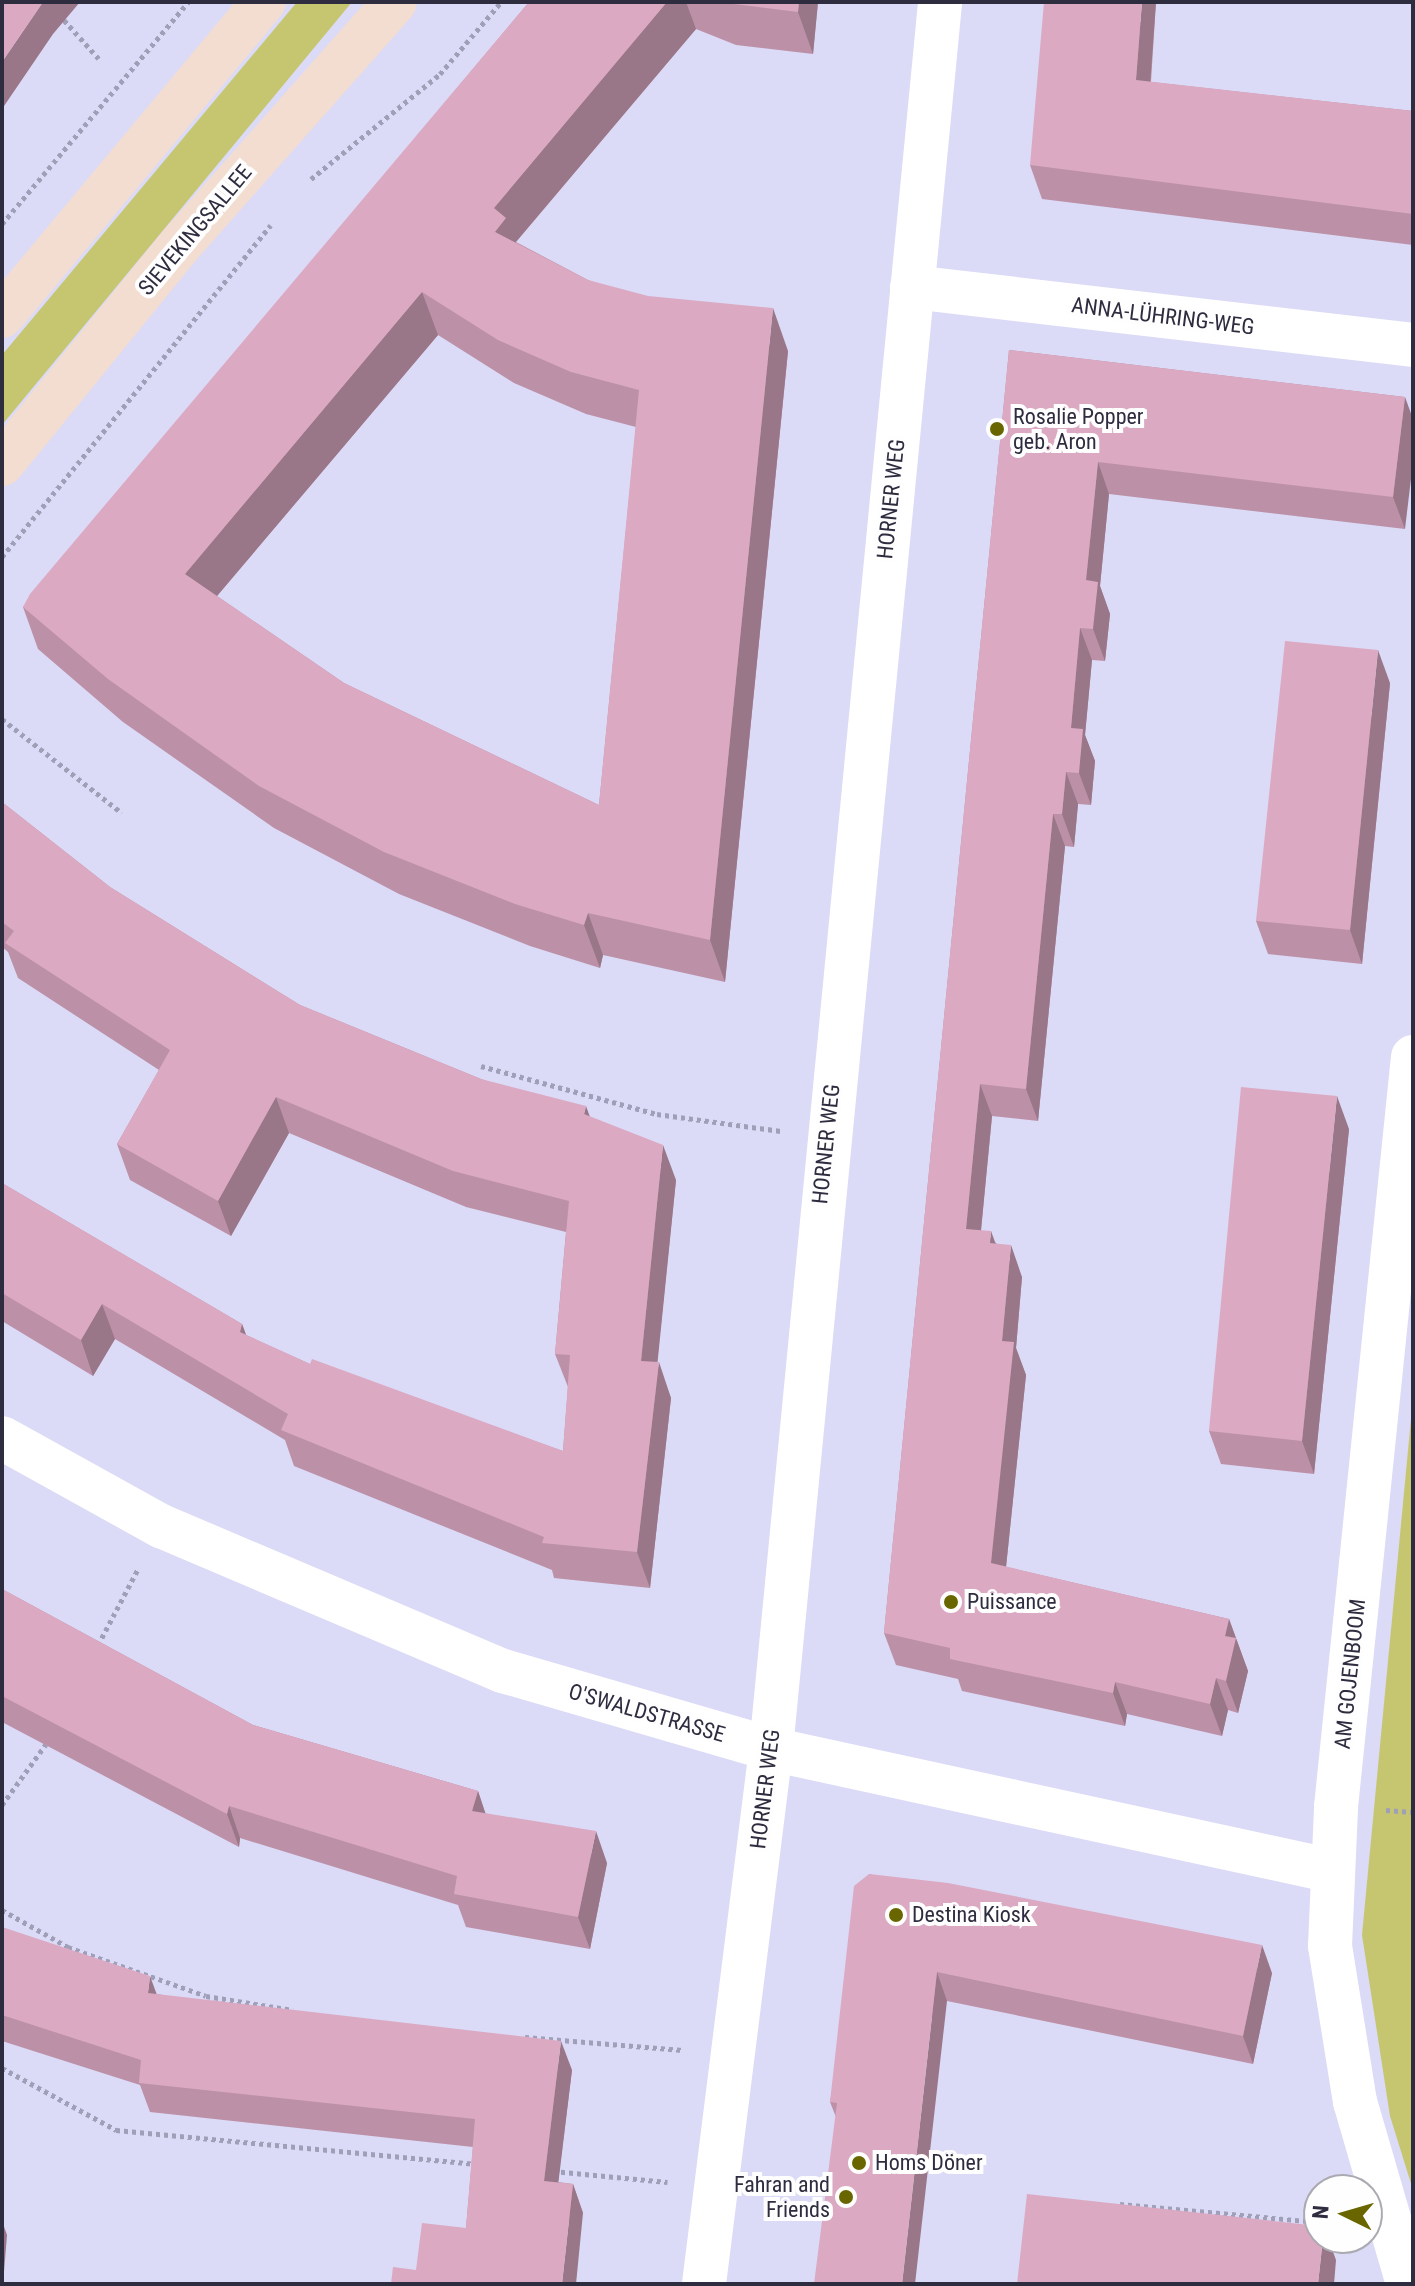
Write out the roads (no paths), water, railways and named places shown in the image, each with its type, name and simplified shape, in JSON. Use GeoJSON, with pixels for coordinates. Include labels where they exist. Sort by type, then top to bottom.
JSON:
{"type":"FeatureCollection","features":[{"type":"Feature","properties":{"kind":"main road"},"geometry":{"type":"LineString","coordinates":[[2,316],[264,2]]}},
{"type":"Feature","properties":{"kind":"main road","name":"SIEVEKINGSALLEE"},"geometry":{"type":"LineString","coordinates":[[2,464],[180,245],[395,2]]}},
{"type":"Feature","properties":{"kind":"street","name":"HORNER WEG"},"geometry":{"type":"LineString","coordinates":[[704,2284],[771,1749],[826,1138],[940,2]]}},
{"type":"Feature","properties":{"kind":"street","name":"ANNA-LÜHRING-WEG"},"geometry":{"type":"LineString","coordinates":[[912,287],[1413,345]]}},
{"type":"Feature","properties":{"kind":"street","name":"AM GOJENBOOM"},"geometry":{"type":"LineString","coordinates":[[1408,2284],[1375,2181],[1340,2027],[1330,1946],[1333,1871],[1413,1057]]}},
{"type":"Feature","properties":{"kind":"street","name":"O'SWALDSTRASSE"},"geometry":{"type":"LineString","coordinates":[[2,1438],[161,1526],[503,1671],[771,1749],[1333,1871]]}},
{"type":"Feature","properties":{"kind":"place","name":"Rosalie Popper geb. Aron"},"geometry":{"type":"Point","coordinates":[997,429]}},
{"type":"Feature","properties":{"kind":"place","name":"Puissance"},"geometry":{"type":"Point","coordinates":[951,1602]}},
{"type":"Feature","properties":{"kind":"place","name":"Destina Kiosk"},"geometry":{"type":"Point","coordinates":[896,1915]}},
{"type":"Feature","properties":{"kind":"place","name":"Homs Döner"},"geometry":{"type":"Point","coordinates":[859,2163]}},
{"type":"Feature","properties":{"kind":"place","name":"Fahran and Friends"},"geometry":{"type":"Point","coordinates":[846,2197]}}]}
